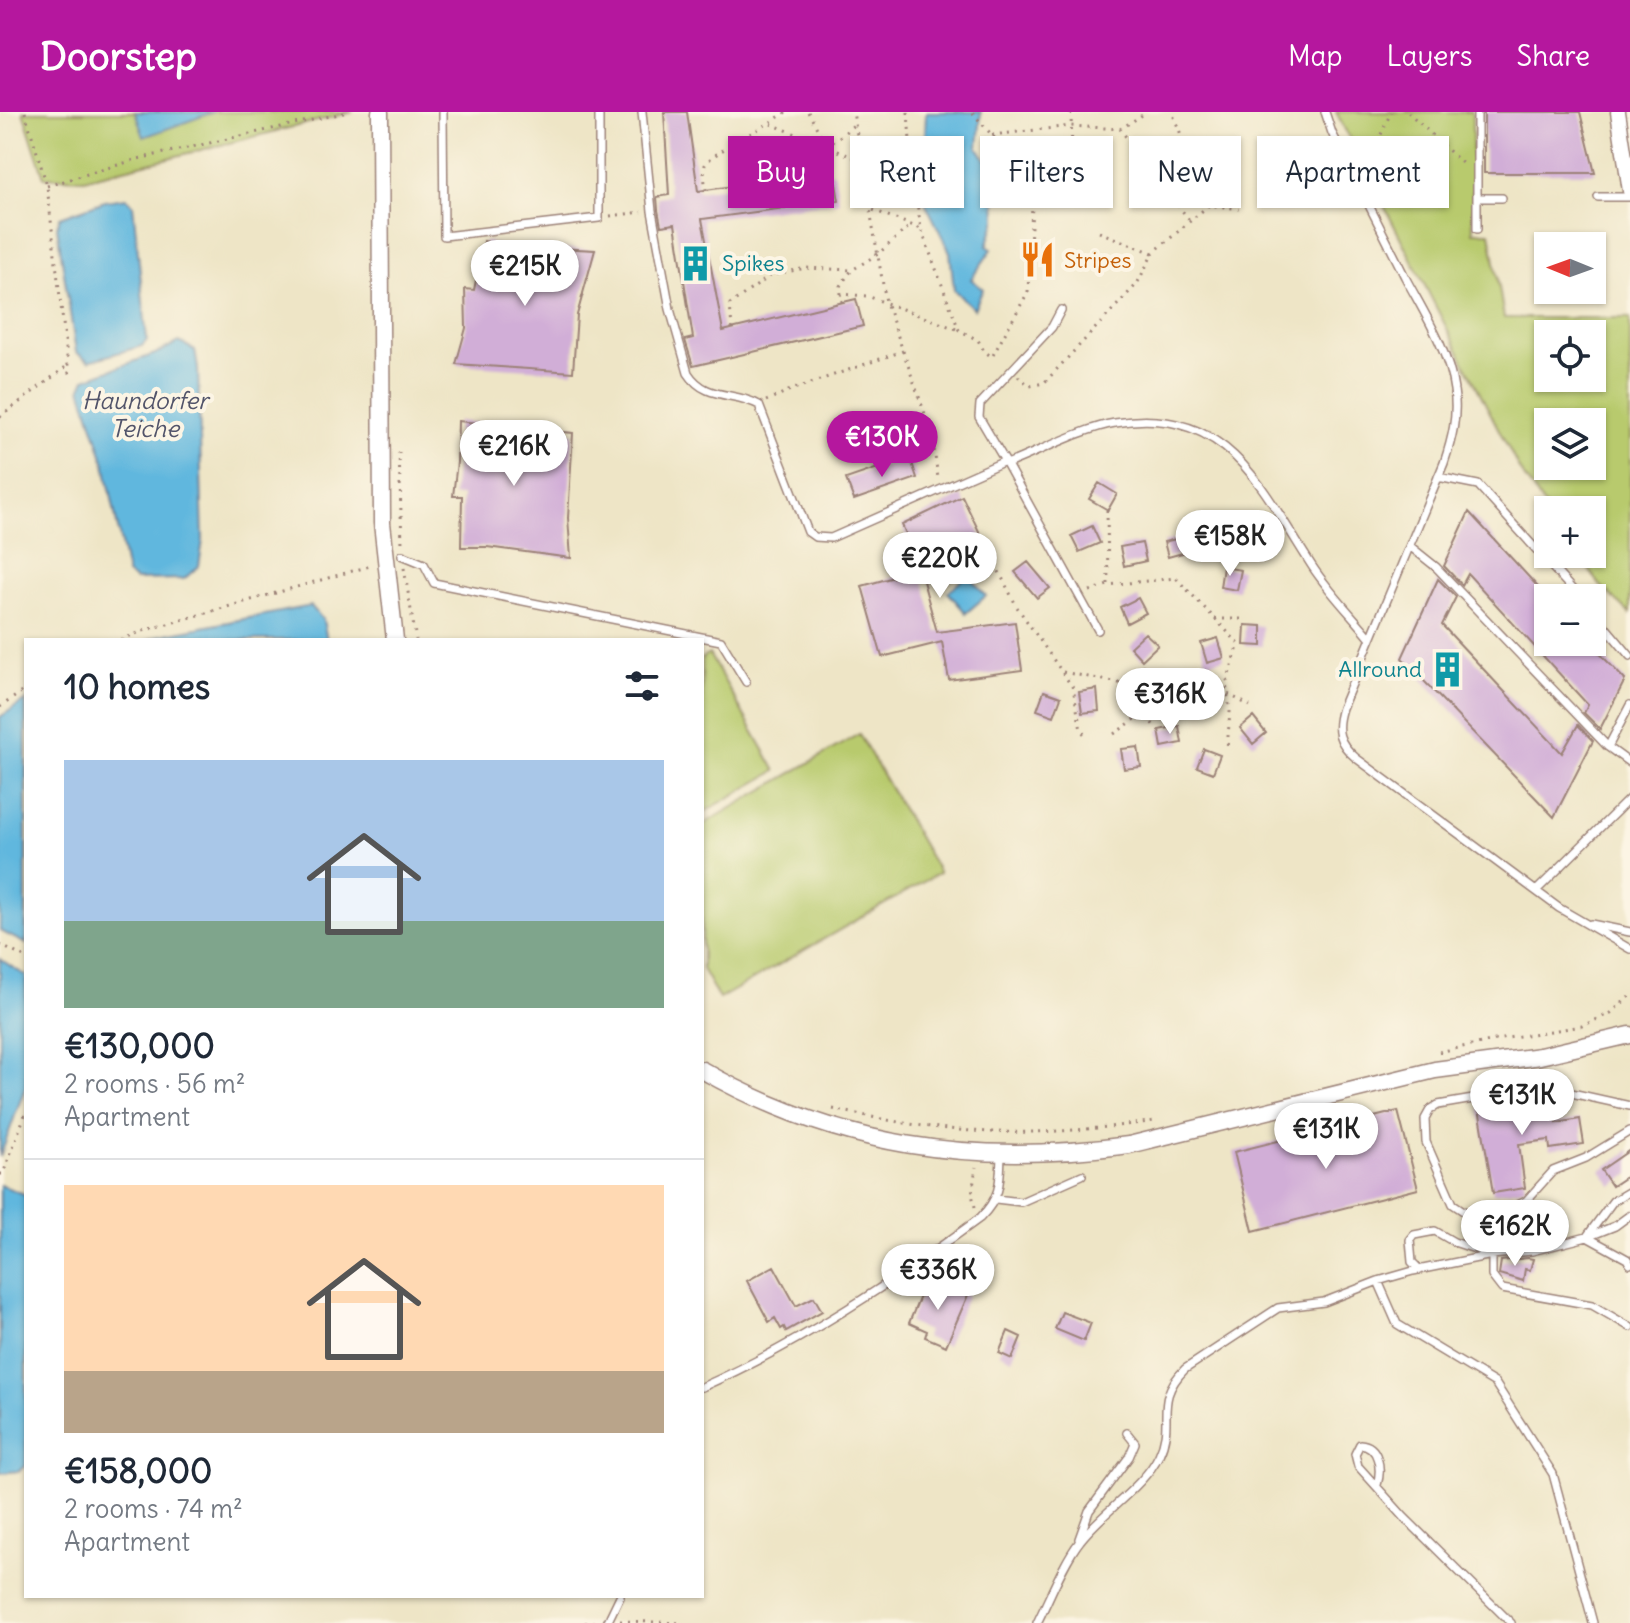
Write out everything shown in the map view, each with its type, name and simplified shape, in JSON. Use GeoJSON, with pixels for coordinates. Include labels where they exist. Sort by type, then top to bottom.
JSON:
{"type":"FeatureCollection","features":[{"type":"Feature","properties":{"kind":"street"},"geometry":{"type":"LineString","coordinates":[[380,112],[384,562],[395,638]]}},
{"type":"Feature","properties":{"kind":"street"},"geometry":{"type":"LineString","coordinates":[[1618,112],[1630,194]]}},
{"type":"Feature","properties":{"kind":"street"},"geometry":{"type":"LineString","coordinates":[[1613,1039],[1630,1026]]}},
{"type":"Feature","properties":{"kind":"street"},"geometry":{"type":"LineString","coordinates":[[704,1071],[748,1096],[839,1130],[953,1152],[1001,1155],[1077,1152],[1129,1145],[1447,1067],[1540,1056],[1630,1035]]}},
{"type":"Feature","properties":{"kind":"lane"},"geometry":{"type":"LineString","coordinates":[[443,112],[444,236],[599,218],[599,112]]}},
{"type":"Feature","properties":{"kind":"lane"},"geometry":{"type":"LineString","coordinates":[[642,112],[652,211],[670,309],[688,373],[710,393],[759,405],[805,524],[815,537],[831,538],[939,490],[1091,429],[1114,423],[1180,425],[1222,444],[1246,466],[1329,590],[1370,637]]}},
{"type":"Feature","properties":{"kind":"lane"},"geometry":{"type":"LineString","coordinates":[[1325,112],[1335,136]]}},
{"type":"Feature","properties":{"kind":"lane"},"geometry":{"type":"LineString","coordinates":[[1477,112],[1477,229]]}},
{"type":"Feature","properties":{"kind":"lane"},"geometry":{"type":"LineString","coordinates":[[1598,197],[1630,194]]}},
{"type":"Feature","properties":{"kind":"lane"},"geometry":{"type":"LineString","coordinates":[[1477,198],[1502,198]]}},
{"type":"Feature","properties":{"kind":"lane"},"geometry":{"type":"LineString","coordinates":[[1370,208],[1420,304],[1452,379],[1455,422],[1438,477],[1411,547],[1370,637],[1337,731],[1344,748],[1559,908],[1630,949]]}},
{"type":"Feature","properties":{"kind":"lane"},"geometry":{"type":"LineString","coordinates":[[1061,310],[1052,327],[978,409],[982,423],[1098,630]]}},
{"type":"Feature","properties":{"kind":"lane"},"geometry":{"type":"LineString","coordinates":[[1438,477],[1478,485],[1567,584]]}},
{"type":"Feature","properties":{"kind":"lane"},"geometry":{"type":"LineString","coordinates":[[1411,547],[1436,567],[1608,747],[1630,763]]}},
{"type":"Feature","properties":{"kind":"lane"},"geometry":{"type":"LineString","coordinates":[[402,555],[424,564],[434,583],[721,641],[746,682]]}},
{"type":"Feature","properties":{"kind":"lane"},"geometry":{"type":"LineString","coordinates":[[1606,628],[1630,656]]}},
{"type":"Feature","properties":{"kind":"lane"},"geometry":{"type":"LineString","coordinates":[[1608,747],[1630,705]]}},
{"type":"Feature","properties":{"kind":"lane"},"geometry":{"type":"LineString","coordinates":[[1537,890],[1630,798]]}},
{"type":"Feature","properties":{"kind":"lane"},"geometry":{"type":"LineString","coordinates":[[1585,923],[1630,932]]}},
{"type":"Feature","properties":{"kind":"lane"},"geometry":{"type":"LineString","coordinates":[[1630,1106],[1565,1091],[1532,1089],[1438,1105],[1430,1110],[1423,1128],[1448,1195],[1458,1209],[1474,1214],[1516,1206],[1526,1201],[1553,1171],[1586,1158],[1630,1131]]}},
{"type":"Feature","properties":{"kind":"lane"},"geometry":{"type":"LineString","coordinates":[[704,1386],[745,1368],[835,1317],[980,1218],[996,1199],[1001,1155]]}},
{"type":"Feature","properties":{"kind":"lane"},"geometry":{"type":"LineString","coordinates":[[996,1199],[1021,1202],[1082,1175]]}},
{"type":"Feature","properties":{"kind":"lane"},"geometry":{"type":"LineString","coordinates":[[1587,1237],[1613,1201],[1630,1191]]}},
{"type":"Feature","properties":{"kind":"lane"},"geometry":{"type":"LineString","coordinates":[[1079,1542],[1149,1470],[1160,1454],[1166,1431],[1166,1398],[1172,1382],[1185,1369],[1234,1340],[1278,1308],[1324,1302],[1378,1281],[1420,1270],[1492,1255],[1532,1251],[1587,1237],[1615,1226],[1630,1215]]}},
{"type":"Feature","properties":{"kind":"lane"},"geometry":{"type":"LineString","coordinates":[[1420,1270],[1412,1262],[1410,1240],[1414,1235],[1435,1231],[1454,1242],[1492,1255]]}},
{"type":"Feature","properties":{"kind":"lane"},"geometry":{"type":"LineString","coordinates":[[1587,1237],[1629,1258]]}},
{"type":"Feature","properties":{"kind":"lane"},"geometry":{"type":"LineString","coordinates":[[1492,1255],[1492,1276],[1502,1289],[1592,1305],[1630,1327]]}},
{"type":"Feature","properties":{"kind":"lane"},"geometry":{"type":"LineString","coordinates":[[1378,1281],[1397,1324],[1495,1383],[1553,1474],[1593,1623]]}},
{"type":"Feature","properties":{"kind":"lane"},"geometry":{"type":"LineString","coordinates":[[1037,1623],[1079,1542],[1089,1511],[1129,1457],[1135,1443],[1127,1433]]}},
{"type":"Feature","properties":{"kind":"lane"},"geometry":{"type":"LineString","coordinates":[[1377,1485],[1380,1475],[1374,1450],[1360,1444],[1355,1454],[1358,1466],[1404,1517],[1511,1623]]}},
{"type":"Feature","properties":{"kind":"lane"},"geometry":{"type":"LineString","coordinates":[[608,1622],[619,1598]]}},
{"type":"Feature","properties":{"kind":"path"},"geometry":{"type":"LineString","coordinates":[[25,112],[47,186],[69,374]]}},
{"type":"Feature","properties":{"kind":"path"},"geometry":{"type":"LineString","coordinates":[[47,186],[138,159],[348,112]]}},
{"type":"Feature","properties":{"kind":"path"},"geometry":{"type":"LineString","coordinates":[[706,190],[704,166],[711,156],[771,124],[786,112]]}},
{"type":"Feature","properties":{"kind":"path"},"geometry":{"type":"LineString","coordinates":[[808,112],[821,136]]}},
{"type":"Feature","properties":{"kind":"path"},"geometry":{"type":"LineString","coordinates":[[853,112],[858,136]]}},
{"type":"Feature","properties":{"kind":"path"},"geometry":{"type":"LineString","coordinates":[[908,112],[912,170],[921,229],[959,330]]}},
{"type":"Feature","properties":{"kind":"path"},"geometry":{"type":"LineString","coordinates":[[972,112],[992,135],[1071,126],[1120,129],[1147,112]]}},
{"type":"Feature","properties":{"kind":"path"},"geometry":{"type":"LineString","coordinates":[[1071,112],[1071,136]]}},
{"type":"Feature","properties":{"kind":"path"},"geometry":{"type":"LineString","coordinates":[[1172,112],[1182,136]]}},
{"type":"Feature","properties":{"kind":"path"},"geometry":{"type":"LineString","coordinates":[[1380,136],[1391,112]]}},
{"type":"Feature","properties":{"kind":"path"},"geometry":{"type":"LineString","coordinates":[[1408,112],[1472,172]]}},
{"type":"Feature","properties":{"kind":"path"},"geometry":{"type":"LineString","coordinates":[[771,124],[802,136]]}},
{"type":"Feature","properties":{"kind":"path"},"geometry":{"type":"LineString","coordinates":[[834,140],[855,124]]}},
{"type":"Feature","properties":{"kind":"path"},"geometry":{"type":"LineString","coordinates":[[1120,129],[1129,140]]}},
{"type":"Feature","properties":{"kind":"path"},"geometry":{"type":"LineString","coordinates":[[992,357],[1028,292],[1032,208]]}},
{"type":"Feature","properties":{"kind":"path"},"geometry":{"type":"LineString","coordinates":[[1181,208],[1190,221]]}},
{"type":"Feature","properties":{"kind":"path"},"geometry":{"type":"LineString","coordinates":[[840,294],[867,296],[959,330],[978,340],[984,351],[1030,386],[1044,383],[1137,284],[1153,253],[1205,208]]}},
{"type":"Feature","properties":{"kind":"path"},"geometry":{"type":"LineString","coordinates":[[1232,208],[1239,209]]}},
{"type":"Feature","properties":{"kind":"path"},"geometry":{"type":"LineString","coordinates":[[871,209],[921,229]]}},
{"type":"Feature","properties":{"kind":"path"},"geometry":{"type":"LineString","coordinates":[[871,209],[886,302],[932,434],[939,490]]}},
{"type":"Feature","properties":{"kind":"path"},"geometry":{"type":"LineString","coordinates":[[599,218],[652,211]]}},
{"type":"Feature","properties":{"kind":"path"},"geometry":{"type":"LineString","coordinates":[[842,302],[840,286],[852,270],[878,254],[911,225]]}},
{"type":"Feature","properties":{"kind":"path"},"geometry":{"type":"LineString","coordinates":[[1099,232],[1153,253]]}},
{"type":"Feature","properties":{"kind":"path"},"geometry":{"type":"LineString","coordinates":[[732,329],[730,304],[772,275],[806,268],[852,270]]}},
{"type":"Feature","properties":{"kind":"path"},"geometry":{"type":"LineString","coordinates":[[759,405],[788,391],[903,351]]}},
{"type":"Feature","properties":{"kind":"path"},"geometry":{"type":"LineString","coordinates":[[0,417],[68,365]]}},
{"type":"Feature","properties":{"kind":"path"},"geometry":{"type":"LineString","coordinates":[[398,445],[402,555],[416,638]]}},
{"type":"Feature","properties":{"kind":"path"},"geometry":{"type":"LineString","coordinates":[[1107,510],[1108,585]]}},
{"type":"Feature","properties":{"kind":"path"},"geometry":{"type":"LineString","coordinates":[[988,550],[1017,607],[1073,688],[1081,730],[1086,736]]}},
{"type":"Feature","properties":{"kind":"path"},"geometry":{"type":"LineString","coordinates":[[126,638],[384,562]]}},
{"type":"Feature","properties":{"kind":"path"},"geometry":{"type":"LineString","coordinates":[[1079,595],[1108,585],[1176,578],[1239,644],[1226,684],[1230,712],[1227,749]]}},
{"type":"Feature","properties":{"kind":"path"},"geometry":{"type":"LineString","coordinates":[[1215,619],[1244,619]]}},
{"type":"Feature","properties":{"kind":"path"},"geometry":{"type":"LineString","coordinates":[[1124,684],[1144,665]]}},
{"type":"Feature","properties":{"kind":"path"},"geometry":{"type":"LineString","coordinates":[[1063,672],[1124,684],[1154,726]]}},
{"type":"Feature","properties":{"kind":"path"},"geometry":{"type":"LineString","coordinates":[[0,707],[24,690]]}},
{"type":"Feature","properties":{"kind":"path"},"geometry":{"type":"LineString","coordinates":[[1228,694],[1250,706]]}},
{"type":"Feature","properties":{"kind":"path"},"geometry":{"type":"LineString","coordinates":[[1114,734],[1144,713]]}},
{"type":"Feature","properties":{"kind":"path"},"geometry":{"type":"LineString","coordinates":[[0,945],[24,957]]}},
{"type":"Feature","properties":{"kind":"path"},"geometry":{"type":"LineString","coordinates":[[1433,1054],[1582,1026],[1611,1013],[1630,996]]}},
{"type":"Feature","properties":{"kind":"path"},"geometry":{"type":"LineString","coordinates":[[834,1109],[896,1122],[980,1130],[1059,1130],[1164,1120]]}},
{"type":"Feature","properties":{"kind":"path"},"geometry":{"type":"LineString","coordinates":[[0,1174],[3,1174],[24,1117]]}},
{"type":"Feature","properties":{"kind":"path"},"geometry":{"type":"LineString","coordinates":[[978,1154],[972,1194],[980,1218]]}},
{"type":"Feature","properties":{"kind":"path"},"geometry":{"type":"LineString","coordinates":[[608,1622],[684,1623]]}},
{"type":"Feature","properties":{"kind":"green space"},"geometry":{"type":"Polygon","coordinates":[[[23,112],[353,112],[84,179],[44,177],[23,112]]]}},
{"type":"Feature","properties":{"kind":"green space"},"geometry":{"type":"Polygon","coordinates":[[[1336,112],[1472,112],[1473,232],[1490,232],[1504,318],[1630,318],[1630,614],[1606,591],[1606,584],[1599,584],[1588,568],[1606,568],[1606,496],[1538,496],[1520,471],[1385,208],[1449,208],[1449,136],[1348,136],[1336,112]]]}},
{"type":"Feature","properties":{"kind":"green space"},"geometry":{"type":"Polygon","coordinates":[[[709,654],[776,771],[704,812],[704,657],[709,654]]]}},
{"type":"Feature","properties":{"kind":"green space"},"geometry":{"type":"Polygon","coordinates":[[[859,734],[939,873],[719,999],[704,973],[704,824],[859,734]]]}},
{"type":"Feature","properties":{"kind":"water"},"geometry":{"type":"Polygon","coordinates":[[[135,112],[214,112],[144,137],[135,112]]]}},
{"type":"Feature","properties":{"kind":"water"},"geometry":{"type":"Polygon","coordinates":[[[926,112],[981,112],[978,148],[980,208],[996,208],[996,219],[987,246],[992,249],[971,279],[983,289],[974,309],[954,290],[950,252],[928,208],[964,208],[964,136],[925,136],[926,112]]]}},
{"type":"Feature","properties":{"kind":"water","name":"Haundorfer Teiche"},"geometry":{"type":"Polygon","coordinates":[[[126,198],[133,205],[147,340],[142,346],[89,361],[76,352],[57,227],[60,217],[105,201],[126,198]]]}},
{"type":"Feature","properties":{"kind":"water","name":"Haundorfer Teiche"},"geometry":{"type":"Polygon","coordinates":[[[179,342],[195,350],[198,369],[203,540],[199,566],[184,579],[135,580],[127,574],[105,464],[81,388],[85,379],[179,342]]]}},
{"type":"Feature","properties":{"kind":"water"},"geometry":{"type":"Polygon","coordinates":[[[968,575],[986,596],[966,613],[948,592],[968,575]]]}},
{"type":"Feature","properties":{"kind":"water"},"geometry":{"type":"Polygon","coordinates":[[[311,606],[323,620],[327,638],[153,638],[311,606]]]}},
{"type":"Feature","properties":{"kind":"water"},"geometry":{"type":"Polygon","coordinates":[[[24,701],[24,943],[0,931],[0,717],[24,701]]]}},
{"type":"Feature","properties":{"kind":"water"},"geometry":{"type":"Polygon","coordinates":[[[0,959],[24,975],[24,1091],[0,1157],[0,959]]]}},
{"type":"Feature","properties":{"kind":"water"},"geometry":{"type":"Polygon","coordinates":[[[0,1185],[24,1194],[24,1467],[19,1471],[0,1473],[0,1185]]]}},
{"type":"Feature","properties":{"kind":"building","name":"Spikes"},"geometry":{"type":"Polygon","coordinates":[[[664,112],[687,112],[698,191],[728,187],[728,208],[786,208],[702,219],[723,331],[856,299],[863,326],[693,366],[685,340],[693,338],[675,224],[661,226],[658,210],[657,197],[669,195],[664,112]]]}},
{"type":"Feature","properties":{"kind":"building"},"geometry":{"type":"Polygon","coordinates":[[[1484,112],[1580,112],[1595,173],[1484,173],[1484,112]]]}},
{"type":"Feature","properties":{"kind":"building","name":"Spikes"},"geometry":{"type":"Polygon","coordinates":[[[834,172],[839,201],[834,202],[834,172]]]}},
{"type":"Feature","properties":{"kind":"building"},"geometry":{"type":"Polygon","coordinates":[[[484,241],[498,245],[595,250],[577,315],[573,372],[456,364],[466,328],[465,289],[474,290],[484,241]]]}},
{"type":"Feature","properties":{"kind":"building"},"geometry":{"type":"Polygon","coordinates":[[[458,421],[573,433],[568,518],[571,558],[487,547],[461,547],[462,496],[453,496],[458,421]]]}},
{"type":"Feature","properties":{"kind":"building"},"geometry":{"type":"Polygon","coordinates":[[[910,457],[917,478],[854,500],[846,479],[910,457]]]}},
{"type":"Feature","properties":{"kind":"building"},"geometry":{"type":"Polygon","coordinates":[[[1099,483],[1117,494],[1108,510],[1089,499],[1099,483]]]}},
{"type":"Feature","properties":{"kind":"building"},"geometry":{"type":"Polygon","coordinates":[[[962,496],[988,550],[923,581],[937,632],[1015,622],[1022,670],[949,680],[942,642],[882,657],[862,586],[922,569],[902,525],[962,496]]]}},
{"type":"Feature","properties":{"kind":"building"},"geometry":{"type":"Polygon","coordinates":[[[1469,512],[1535,584],[1534,646],[1468,574],[1462,585],[1444,566],[1469,512]]]}},
{"type":"Feature","properties":{"kind":"building"},"geometry":{"type":"Polygon","coordinates":[[[1092,526],[1100,543],[1079,552],[1071,536],[1092,526]]]}},
{"type":"Feature","properties":{"kind":"building"},"geometry":{"type":"Polygon","coordinates":[[[1187,536],[1190,551],[1168,557],[1164,542],[1187,536]]]}},
{"type":"Feature","properties":{"kind":"building"},"geometry":{"type":"Polygon","coordinates":[[[1142,543],[1146,561],[1124,566],[1120,547],[1142,543]]]}},
{"type":"Feature","properties":{"kind":"building"},"geometry":{"type":"Polygon","coordinates":[[[1028,562],[1050,588],[1037,598],[1015,572],[1028,562]]]}},
{"type":"Feature","properties":{"kind":"building"},"geometry":{"type":"Polygon","coordinates":[[[1223,567],[1241,570],[1237,590],[1220,587],[1223,567]]]}},
{"type":"Feature","properties":{"kind":"building"},"geometry":{"type":"Polygon","coordinates":[[[1438,579],[1456,597],[1442,625],[1562,753],[1578,725],[1593,741],[1554,817],[1402,658],[1438,579]]]}},
{"type":"Feature","properties":{"kind":"building"},"geometry":{"type":"Polygon","coordinates":[[[1138,598],[1146,613],[1127,623],[1120,607],[1138,598]]]}},
{"type":"Feature","properties":{"kind":"building"},"geometry":{"type":"Polygon","coordinates":[[[1245,625],[1262,626],[1262,646],[1244,645],[1245,625]]]}},
{"type":"Feature","properties":{"kind":"building"},"geometry":{"type":"Polygon","coordinates":[[[1145,633],[1158,645],[1142,660],[1130,647],[1145,633]]]}},
{"type":"Feature","properties":{"kind":"building"},"geometry":{"type":"Polygon","coordinates":[[[1218,638],[1224,658],[1207,663],[1201,643],[1218,638]]]}},
{"type":"Feature","properties":{"kind":"building"},"geometry":{"type":"Polygon","coordinates":[[[1543,656],[1602,656],[1625,680],[1600,729],[1584,713],[1588,705],[1543,656]]]}},
{"type":"Feature","properties":{"kind":"building"},"geometry":{"type":"Polygon","coordinates":[[[1097,689],[1099,711],[1082,713],[1079,692],[1097,689]]]}},
{"type":"Feature","properties":{"kind":"building"},"geometry":{"type":"Polygon","coordinates":[[[1044,691],[1061,697],[1054,716],[1037,710],[1044,691]]]}},
{"type":"Feature","properties":{"kind":"building"},"geometry":{"type":"Polygon","coordinates":[[[1253,717],[1266,733],[1253,744],[1240,728],[1253,717]]]}},
{"type":"Feature","properties":{"kind":"building"},"geometry":{"type":"Polygon","coordinates":[[[1179,726],[1182,743],[1162,747],[1159,730],[1179,726]]]}},
{"type":"Feature","properties":{"kind":"building"},"geometry":{"type":"Polygon","coordinates":[[[1138,747],[1141,767],[1124,769],[1121,749],[1138,747]]]}},
{"type":"Feature","properties":{"kind":"building"},"geometry":{"type":"Polygon","coordinates":[[[1204,749],[1220,755],[1213,773],[1197,767],[1204,749]]]}},
{"type":"Feature","properties":{"kind":"building"},"geometry":{"type":"Polygon","coordinates":[[[1553,1096],[1557,1123],[1580,1119],[1584,1144],[1550,1149],[1549,1140],[1519,1144],[1525,1188],[1493,1193],[1479,1108],[1553,1096]]]}},
{"type":"Feature","properties":{"kind":"building"},"geometry":{"type":"Polygon","coordinates":[[[1398,1111],[1418,1189],[1253,1231],[1234,1152],[1398,1111]]]}},
{"type":"Feature","properties":{"kind":"building"},"geometry":{"type":"Polygon","coordinates":[[[1630,1150],[1630,1174],[1612,1186],[1601,1170],[1630,1150]]]}},
{"type":"Feature","properties":{"kind":"building"},"geometry":{"type":"Polygon","coordinates":[[[1533,1259],[1530,1270],[1525,1269],[1523,1281],[1499,1274],[1501,1261],[1533,1259]]]}},
{"type":"Feature","properties":{"kind":"building"},"geometry":{"type":"Polygon","coordinates":[[[774,1266],[796,1306],[814,1297],[822,1311],[786,1331],[784,1327],[781,1329],[775,1318],[769,1322],[747,1281],[774,1266]]]}},
{"type":"Feature","properties":{"kind":"building"},"geometry":{"type":"Polygon","coordinates":[[[938,1283],[968,1295],[946,1346],[925,1337],[927,1331],[909,1323],[925,1284],[936,1289],[938,1283]]]}},
{"type":"Feature","properties":{"kind":"building"},"geometry":{"type":"Polygon","coordinates":[[[1062,1312],[1091,1323],[1084,1341],[1055,1329],[1062,1312]]]}},
{"type":"Feature","properties":{"kind":"building"},"geometry":{"type":"Polygon","coordinates":[[[1008,1331],[1021,1337],[1012,1359],[999,1353],[1008,1331]]]}},
{"type":"Feature","properties":{"kind":"place","name":"Stripes"},"geometry":{"type":"Point","coordinates":[1038,260]}},
{"type":"Feature","properties":{"kind":"place","name":"Spikes"},"geometry":{"type":"Point","coordinates":[696,263]}},
{"type":"Feature","properties":{"kind":"place","name":"Allround"},"geometry":{"type":"Point","coordinates":[1448,669]}}]}
